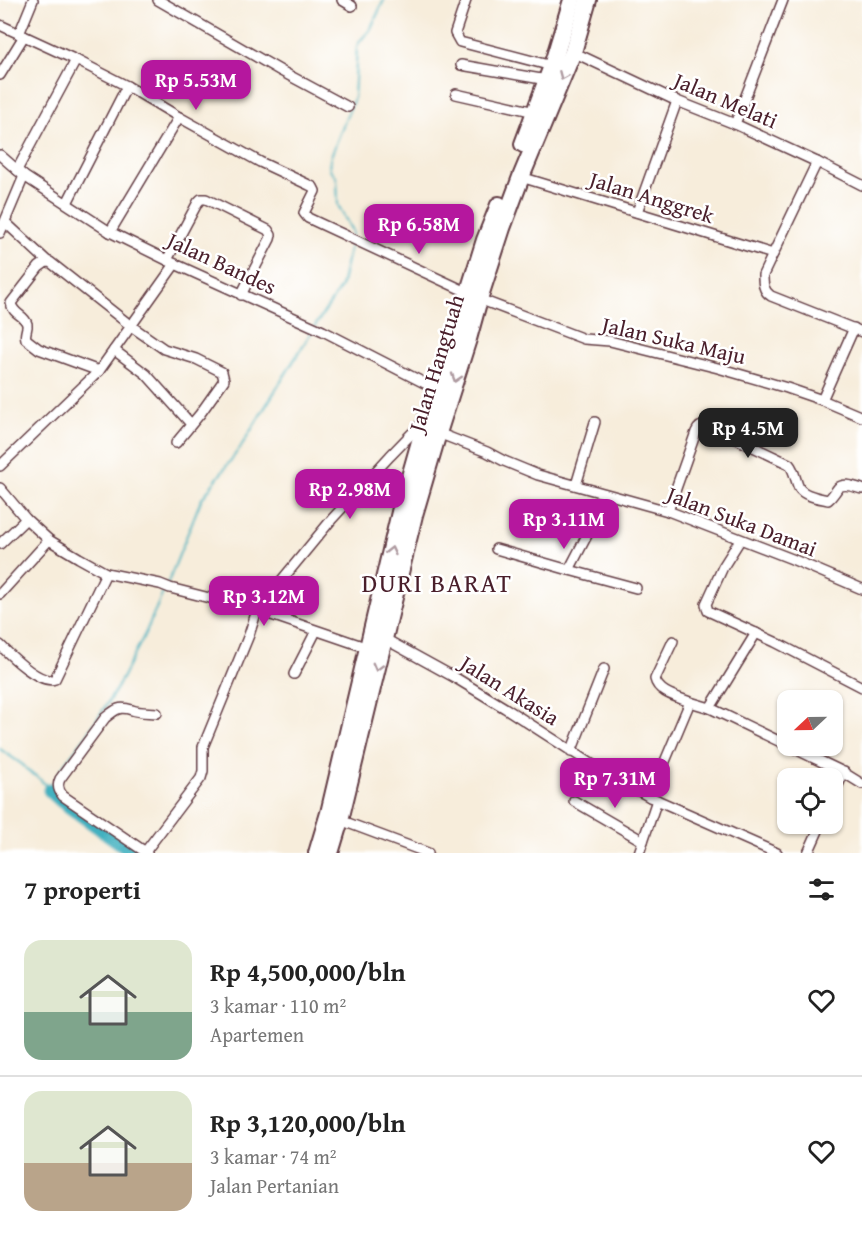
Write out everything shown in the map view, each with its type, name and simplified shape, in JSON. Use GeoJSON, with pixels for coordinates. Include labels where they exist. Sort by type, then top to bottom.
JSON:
{"type":"FeatureCollection","features":[{"type":"Feature","properties":{"kind":"highway","name":"Jalan Hangtuah"},"geometry":{"type":"LineString","coordinates":[[474,296],[485,240],[535,112],[572,0]]}},
{"type":"Feature","properties":{"kind":"highway","name":"Jalan Hangtuah"},"geometry":{"type":"LineString","coordinates":[[330,853],[461,337],[474,296],[573,52],[588,0]]}},
{"type":"Feature","properties":{"kind":"highway","name":"Jalan Hangtuah"},"geometry":{"type":"LineString","coordinates":[[317,853],[329,813],[400,512],[427,417],[461,337]]}},
{"type":"Feature","properties":{"kind":"street"},"geometry":{"type":"LineString","coordinates":[[0,75],[22,35],[33,0]]}},
{"type":"Feature","properties":{"kind":"street"},"geometry":{"type":"LineString","coordinates":[[158,0],[348,107]]}},
{"type":"Feature","properties":{"kind":"street"},"geometry":{"type":"LineString","coordinates":[[342,0],[352,6]]}},
{"type":"Feature","properties":{"kind":"street"},"geometry":{"type":"LineString","coordinates":[[466,0],[455,33],[460,42],[549,73]]}},
{"type":"Feature","properties":{"kind":"street"},"geometry":{"type":"LineString","coordinates":[[735,124],[783,0]]}},
{"type":"Feature","properties":{"kind":"street"},"geometry":{"type":"LineString","coordinates":[[0,25],[127,86],[179,117],[110,232]]}},
{"type":"Feature","properties":{"kind":"street","name":"Jalan Melati"},"geometry":{"type":"LineString","coordinates":[[573,52],[677,101],[735,124],[862,185]]}},
{"type":"Feature","properties":{"kind":"street"},"geometry":{"type":"LineString","coordinates":[[0,233],[7,219],[20,173],[76,60]]}},
{"type":"Feature","properties":{"kind":"street"},"geometry":{"type":"LineString","coordinates":[[461,65],[549,73]]}},
{"type":"Feature","properties":{"kind":"street"},"geometry":{"type":"LineString","coordinates":[[67,203],[127,86]]}},
{"type":"Feature","properties":{"kind":"street"},"geometry":{"type":"LineString","coordinates":[[456,94],[535,112]]}},
{"type":"Feature","properties":{"kind":"street"},"geometry":{"type":"LineString","coordinates":[[637,212],[677,101]]}},
{"type":"Feature","properties":{"kind":"street","name":"Jalan Suka Maju"},"geometry":{"type":"LineString","coordinates":[[179,117],[260,162],[313,187],[314,192],[304,215],[308,219],[474,296],[584,339],[610,341],[778,385],[862,417]]}},
{"type":"Feature","properties":{"kind":"street","name":"Jalan Bandes"},"geometry":{"type":"LineString","coordinates":[[0,155],[20,173],[110,232],[241,295],[299,320],[438,390]]}},
{"type":"Feature","properties":{"kind":"street"},"geometry":{"type":"LineString","coordinates":[[817,162],[772,254],[764,274],[764,287],[768,294],[858,330],[822,400]]}},
{"type":"Feature","properties":{"kind":"street","name":"Jalan Anggrek"},"geometry":{"type":"LineString","coordinates":[[521,177],[772,254]]}},
{"type":"Feature","properties":{"kind":"street"},"geometry":{"type":"LineString","coordinates":[[0,466],[99,370],[131,327],[171,262],[201,199],[206,199],[268,230],[271,235],[241,295]]}},
{"type":"Feature","properties":{"kind":"street"},"geometry":{"type":"LineString","coordinates":[[0,207],[7,219],[48,262],[131,327],[164,349],[196,359],[222,372],[224,380],[176,443]]}},
{"type":"Feature","properties":{"kind":"street"},"geometry":{"type":"LineString","coordinates":[[48,262],[39,267],[11,303],[12,309],[27,322],[26,339],[39,349],[99,370]]}},
{"type":"Feature","properties":{"kind":"street"},"geometry":{"type":"LineString","coordinates":[[114,350],[147,374],[191,424]]}},
{"type":"Feature","properties":{"kind":"street"},"geometry":{"type":"LineString","coordinates":[[157,713],[123,708],[113,711],[105,718],[60,778],[58,784],[58,789],[63,796],[146,852],[201,778],[203,747],[257,610],[332,519],[427,417]]}},
{"type":"Feature","properties":{"kind":"street"},"geometry":{"type":"LineString","coordinates":[[576,485],[595,422]]}},
{"type":"Feature","properties":{"kind":"street"},"geometry":{"type":"LineString","coordinates":[[668,511],[696,432],[703,425],[789,464],[800,489],[805,493],[828,500],[843,485],[862,489]]}},
{"type":"Feature","properties":{"kind":"street","name":"Jalan Suka Damai"},"geometry":{"type":"LineString","coordinates":[[438,433],[538,475],[668,511],[862,589]]}},
{"type":"Feature","properties":{"kind":"street"},"geometry":{"type":"LineString","coordinates":[[0,488],[26,519],[50,540],[106,573],[164,585],[257,610],[368,648]]}},
{"type":"Feature","properties":{"kind":"street"},"geometry":{"type":"LineString","coordinates":[[569,570],[608,495]]}},
{"type":"Feature","properties":{"kind":"street"},"geometry":{"type":"LineString","coordinates":[[0,544],[26,519]]}},
{"type":"Feature","properties":{"kind":"street"},"geometry":{"type":"LineString","coordinates":[[0,594],[50,540]]}},
{"type":"Feature","properties":{"kind":"street"},"geometry":{"type":"LineString","coordinates":[[740,540],[723,567],[706,606],[710,613],[756,633],[862,687]]}},
{"type":"Feature","properties":{"kind":"street"},"geometry":{"type":"LineString","coordinates":[[496,549],[636,588]]}},
{"type":"Feature","properties":{"kind":"street"},"geometry":{"type":"LineString","coordinates":[[0,645],[16,662],[46,681],[55,679],[106,573]]}},
{"type":"Feature","properties":{"kind":"street"},"geometry":{"type":"LineString","coordinates":[[294,674],[316,631]]}},
{"type":"Feature","properties":{"kind":"street"},"geometry":{"type":"LineString","coordinates":[[710,708],[756,633]]}},
{"type":"Feature","properties":{"kind":"street","name":"Jalan Akasia"},"geometry":{"type":"LineString","coordinates":[[385,639],[454,677],[604,772],[654,798],[776,853]]}},
{"type":"Feature","properties":{"kind":"street"},"geometry":{"type":"LineString","coordinates":[[674,641],[656,679],[660,689],[710,708],[844,772],[862,784]]}},
{"type":"Feature","properties":{"kind":"street"},"geometry":{"type":"LineString","coordinates":[[571,752],[604,669]]}},
{"type":"Feature","properties":{"kind":"street"},"geometry":{"type":"LineString","coordinates":[[639,853],[654,798],[690,702]]}},
{"type":"Feature","properties":{"kind":"street"},"geometry":{"type":"LineString","coordinates":[[574,801],[643,841]]}},
{"type":"Feature","properties":{"kind":"street"},"geometry":{"type":"LineString","coordinates":[[340,820],[423,852]]}},
{"type":"Feature","properties":{"kind":"street"},"geometry":{"type":"LineString","coordinates":[[808,853],[817,834]]}},
{"type":"Feature","properties":{"kind":"waterway"},"geometry":{"type":"LineString","coordinates":[[352,236],[352,231],[338,205],[337,179],[329,166],[354,98],[357,46],[370,30],[384,0]]}},
{"type":"Feature","properties":{"kind":"waterway"},"geometry":{"type":"LineString","coordinates":[[315,326],[341,287],[351,242]]}},
{"type":"Feature","properties":{"kind":"waterway"},"geometry":{"type":"LineString","coordinates":[[167,585],[201,500],[240,448],[312,331]]}},
{"type":"Feature","properties":{"kind":"waterway"},"geometry":{"type":"LineString","coordinates":[[0,749],[38,777],[50,790],[65,763],[87,735],[117,688],[146,632],[164,590]]}},
{"type":"Feature","properties":{"kind":"waterway"},"geometry":{"type":"LineString","coordinates":[[50,790],[135,853]]}},
{"type":"Feature","properties":{"kind":"district","name":"DURI BARAT"},"geometry":{"type":"Point","coordinates":[437,582]}}]}
